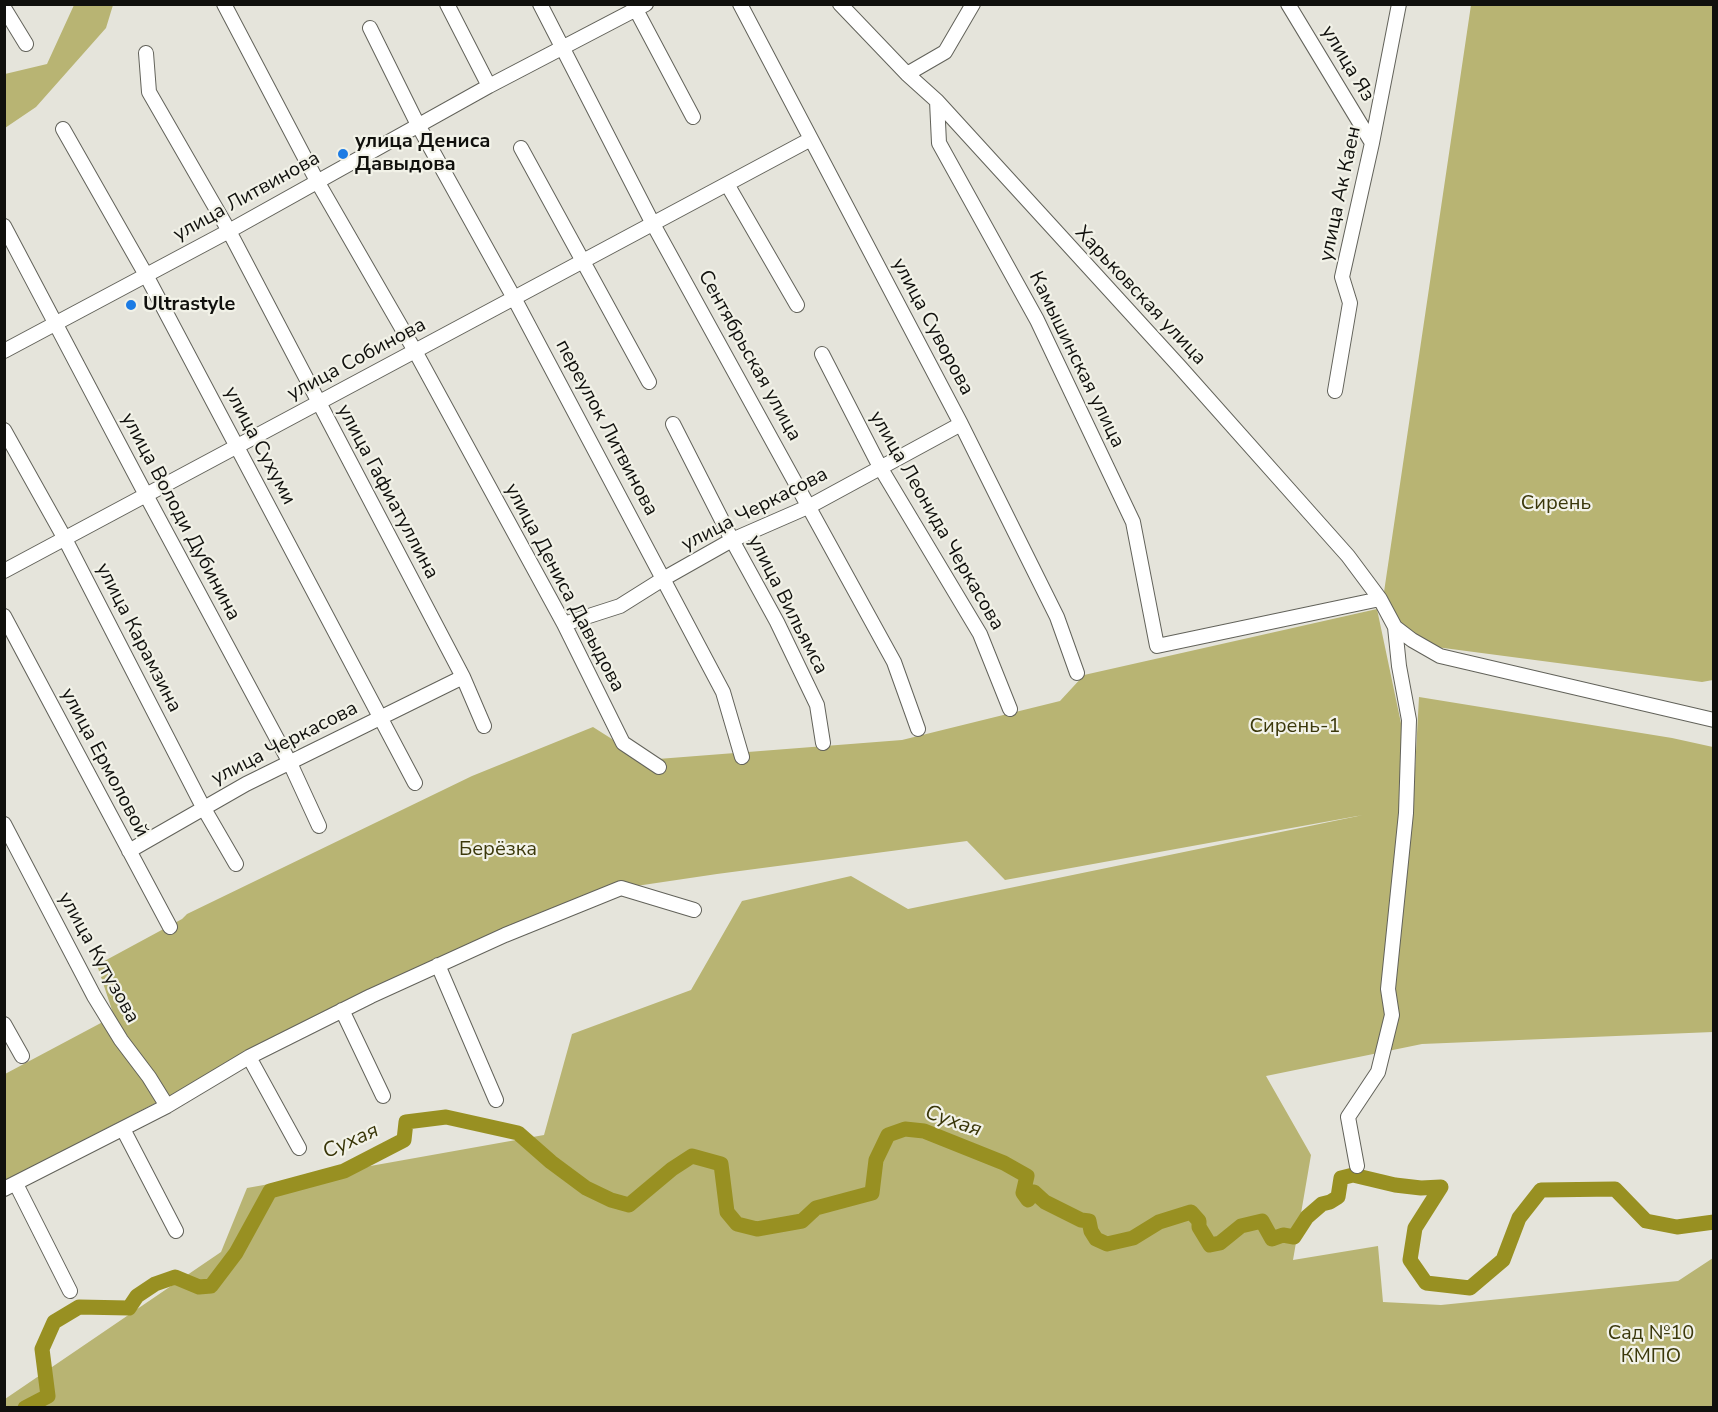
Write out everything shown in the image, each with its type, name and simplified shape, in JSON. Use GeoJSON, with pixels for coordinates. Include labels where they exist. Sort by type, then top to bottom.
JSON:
{"type":"FeatureCollection","features":[{"type":"Feature","properties":{"kind":"street","name":"улица Дениса Давыдова"},"geometry":{"type":"LineString","coordinates":[[224,4],[317,181],[415,351],[564,624],[623,743],[659,767]]}},
{"type":"Feature","properties":{"kind":"street"},"geometry":{"type":"LineString","coordinates":[[447,4],[489,86]]}},
{"type":"Feature","properties":{"kind":"street","name":"Сентябрьская улица"},"geometry":{"type":"LineString","coordinates":[[540,4],[561,49],[653,224],[894,662],[918,729]]}},
{"type":"Feature","properties":{"kind":"street","name":"улица Суворова"},"geometry":{"type":"LineString","coordinates":[[740,4],[961,424],[1057,616],[1077,673]]}},
{"type":"Feature","properties":{"kind":"street","name":"Харьковская улица"},"geometry":{"type":"LineString","coordinates":[[840,4],[937,102],[1179,366],[1348,556],[1380,599],[1395,627]]}},
{"type":"Feature","properties":{"kind":"street"},"geometry":{"type":"LineString","coordinates":[[907,74],[945,52],[973,4]]}},
{"type":"Feature","properties":{"kind":"street","name":"улица Яз"},"geometry":{"type":"LineString","coordinates":[[1288,4],[1372,143]]}},
{"type":"Feature","properties":{"kind":"street","name":"улица Ак Каен"},"geometry":{"type":"LineString","coordinates":[[1335,391],[1350,303],[1342,277],[1372,143],[1399,4]]}},
{"type":"Feature","properties":{"kind":"street","name":"улица Литвинова"},"geometry":{"type":"LineString","coordinates":[[4,351],[229,231],[638,6],[693,117]]}},
{"type":"Feature","properties":{"kind":"street"},"geometry":{"type":"LineString","coordinates":[[4,8],[26,44]]}},
{"type":"Feature","properties":{"kind":"street","name":"переулок Литвинова"},"geometry":{"type":"LineString","coordinates":[[370,28],[418,125],[514,298],[723,692],[742,758]]}},
{"type":"Feature","properties":{"kind":"street","name":"улица Гафиатуллина"},"geometry":{"type":"LineString","coordinates":[[146,53],[148,92],[229,231],[463,677],[484,726]]}},
{"type":"Feature","properties":{"kind":"street","name":"Камышинская улица"},"geometry":{"type":"LineString","coordinates":[[937,102],[939,143],[1037,320],[1133,522],[1157,646],[1380,599]]}},
{"type":"Feature","properties":{"kind":"street","name":"улица Сухуми"},"geometry":{"type":"LineString","coordinates":[[63,129],[146,275],[415,783]]}},
{"type":"Feature","properties":{"kind":"street","name":"улица Собинова"},"geometry":{"type":"LineString","coordinates":[[4,571],[811,139]]}},
{"type":"Feature","properties":{"kind":"street"},"geometry":{"type":"LineString","coordinates":[[521,148],[649,382]]}},
{"type":"Feature","properties":{"kind":"street"},"geometry":{"type":"LineString","coordinates":[[727,184],[797,305]]}},
{"type":"Feature","properties":{"kind":"street","name":"улица Володи Дубинина"},"geometry":{"type":"LineString","coordinates":[[4,226],[290,763],[320,826]]}},
{"type":"Feature","properties":{"kind":"street","name":"улица Леонида Черкасова"},"geometry":{"type":"LineString","coordinates":[[822,354],[880,467],[980,634],[1010,709]]}},
{"type":"Feature","properties":{"kind":"street","name":"улица Вильямса"},"geometry":{"type":"LineString","coordinates":[[674,424],[732,540],[777,622],[817,705],[823,743]]}},
{"type":"Feature","properties":{"kind":"street","name":"улица Черкасова"},"geometry":{"type":"LineString","coordinates":[[564,624],[620,606],[732,540],[810,506],[961,424]]}},
{"type":"Feature","properties":{"kind":"street","name":"улица Карамзина"},"geometry":{"type":"LineString","coordinates":[[4,430],[65,539],[203,807],[236,864]]}},
{"type":"Feature","properties":{"kind":"street","name":"улица Ермоловой"},"geometry":{"type":"LineString","coordinates":[[4,616],[170,927]]}},
{"type":"Feature","properties":{"kind":"street"},"geometry":{"type":"LineString","coordinates":[[1395,627],[1440,656],[1713,720]]}},
{"type":"Feature","properties":{"kind":"street"},"geometry":{"type":"LineString","coordinates":[[1357,1166],[1348,1117],[1378,1072],[1392,1015],[1388,989],[1406,813],[1408,720],[1395,627]]}},
{"type":"Feature","properties":{"kind":"street","name":"улица Черкасова"},"geometry":{"type":"LineString","coordinates":[[129,851],[246,784],[463,677]]}},
{"type":"Feature","properties":{"kind":"street","name":"улица Кутузова"},"geometry":{"type":"LineString","coordinates":[[4,825],[94,996],[121,1040],[149,1077],[167,1106]]}},
{"type":"Feature","properties":{"kind":"street"},"geometry":{"type":"LineString","coordinates":[[70,1291],[10,1187],[167,1106],[249,1057],[342,1010],[505,934],[621,888],[694,910]]}},
{"type":"Feature","properties":{"kind":"street"},"geometry":{"type":"LineString","coordinates":[[438,965],[496,1100]]}},
{"type":"Feature","properties":{"kind":"street"},"geometry":{"type":"LineString","coordinates":[[342,1010],[383,1096]]}},
{"type":"Feature","properties":{"kind":"street"},"geometry":{"type":"LineString","coordinates":[[4,1024],[22,1056]]}},
{"type":"Feature","properties":{"kind":"street"},"geometry":{"type":"LineString","coordinates":[[249,1057],[299,1148]]}},
{"type":"Feature","properties":{"kind":"street"},"geometry":{"type":"LineString","coordinates":[[123,1129],[176,1231]]}},
{"type":"Feature","properties":{"kind":"green space"},"geometry":{"type":"Polygon","coordinates":[[[74,5],[113,5],[106,28],[36,107],[5,128],[5,74],[47,64],[74,5]]]}},
{"type":"Feature","properties":{"kind":"green space","name":"Сирень"},"geometry":{"type":"Polygon","coordinates":[[[1471,5],[1713,5],[1713,680],[1702,682],[1436,647],[1400,623],[1384,592],[1471,5]]]}},
{"type":"Feature","properties":{"kind":"green space"},"geometry":{"type":"Polygon","coordinates":[[[1377,609],[1402,728],[1413,807],[1419,697],[1672,738],[1713,747],[1713,1032],[1422,1044],[1266,1076],[1311,1155],[1293,1260],[1378,1246],[1383,1302],[1441,1305],[1678,1281],[1713,1258],[1713,1407],[5,1407],[5,1399],[221,1252],[247,1188],[544,1135],[572,1034],[691,990],[742,901],[851,876],[908,909],[1363,815],[1005,880],[967,841],[589,893],[277,1040],[5,1181],[5,1074],[114,1016],[97,965],[182,919],[187,914],[472,776],[593,727],[645,760],[902,740],[1060,701],[1084,675],[1377,609]]]}},
{"type":"Feature","properties":{"kind":"waterway","name":"Сухая"},"geometry":{"type":"LineString","coordinates":[[25,1408],[48,1396],[42,1349],[54,1322],[79,1307],[129,1308],[137,1296],[155,1284],[175,1277],[199,1287],[211,1286],[236,1253],[270,1191],[344,1171],[404,1140],[406,1122],[446,1117],[518,1133],[586,1188],[611,1200],[629,1205],[672,1169],[692,1156],[721,1164],[727,1212],[737,1224],[757,1229],[802,1221],[816,1208],[872,1193],[876,1160],[888,1135],[905,1129],[924,1131],[1004,1163],[1027,1176],[1023,1193],[1028,1200],[1034,1192],[1045,1202],[1081,1220],[1089,1221],[1096,1239],[1107,1244],[1133,1238],[1159,1222],[1191,1212],[1199,1221],[1199,1227],[1210,1245],[1220,1243],[1241,1226],[1262,1221],[1272,1239],[1283,1235],[1294,1237],[1307,1217],[1322,1204],[1338,1197],[1341,1178],[1353,1175],[1395,1185],[1421,1188],[1441,1187],[1415,1228],[1410,1260],[1426,1283],[1470,1288],[1503,1260],[1519,1218],[1541,1190],[1615,1189],[1646,1221],[1677,1227],[1714,1222]]}},
{"type":"Feature","properties":{"kind":"place","name":"улица Дениса Давыдова"},"geometry":{"type":"Point","coordinates":[343,154]}},
{"type":"Feature","properties":{"kind":"place","name":"Ultrastyle"},"geometry":{"type":"Point","coordinates":[131,305]}},
{"type":"Feature","properties":{"kind":"park label","name":"Сирень-1"},"geometry":{"type":"Point","coordinates":[1295,727]}},
{"type":"Feature","properties":{"kind":"park label","name":"Берёзка"},"geometry":{"type":"Point","coordinates":[498,850]}},
{"type":"Feature","properties":{"kind":"park label","name":"Сад №10 КМПО"},"geometry":{"type":"Point","coordinates":[1651,1346]}}]}
